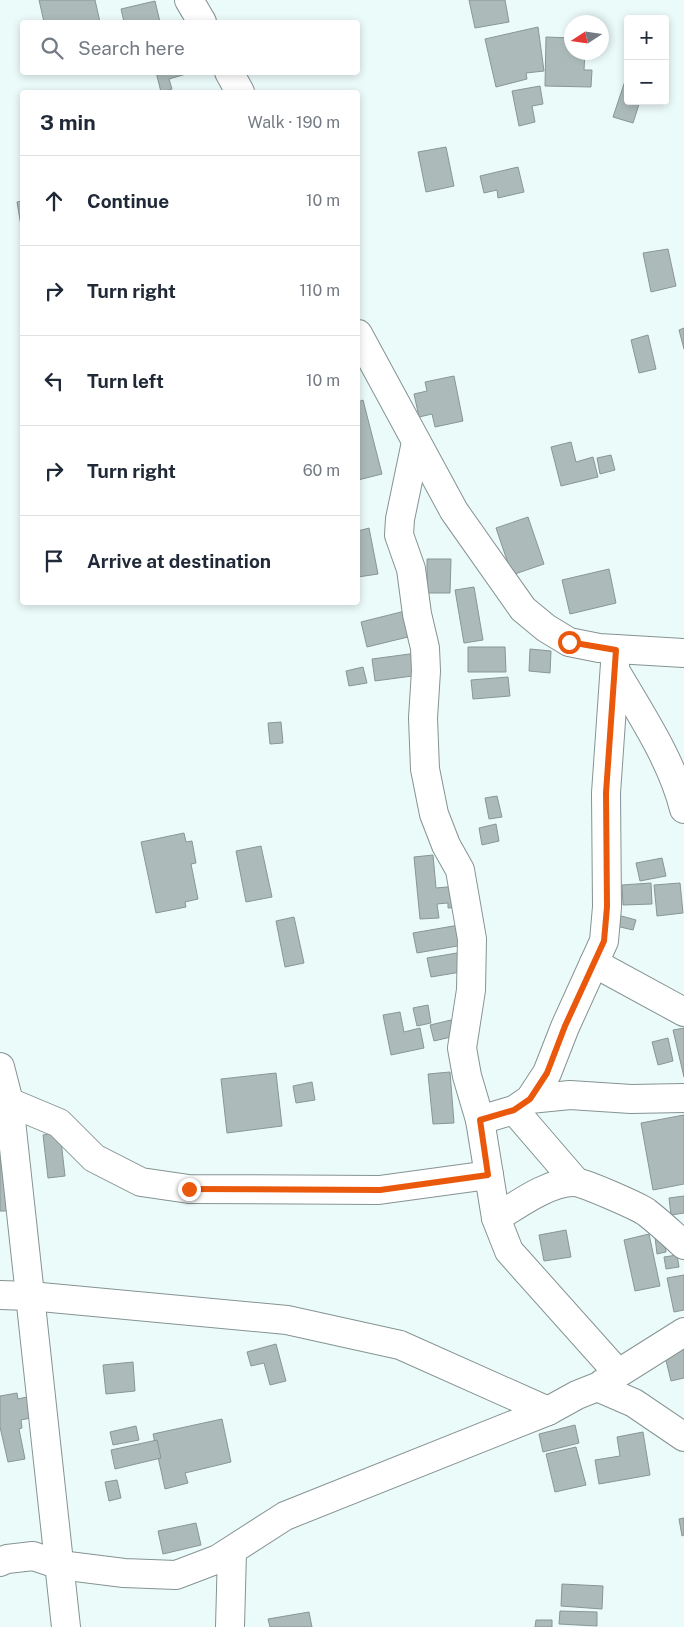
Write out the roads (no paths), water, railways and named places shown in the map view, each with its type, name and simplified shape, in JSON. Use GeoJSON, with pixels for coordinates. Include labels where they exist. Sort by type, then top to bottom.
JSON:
{"type":"FeatureCollection","features":[{"type":"Feature","properties":{"kind":"street"},"geometry":{"type":"LineString","coordinates":[[189,0],[201,20]]}},
{"type":"Feature","properties":{"kind":"street"},"geometry":{"type":"LineString","coordinates":[[231,75],[239,90]]}},
{"type":"Feature","properties":{"kind":"street"},"geometry":{"type":"LineString","coordinates":[[360,338],[454,511],[523,609],[546,628],[569,642],[615,660],[684,653]]}},
{"type":"Feature","properties":{"kind":"street"},"geometry":{"type":"LineString","coordinates":[[416,442],[400,519],[399,535],[411,569],[416,614],[425,648],[426,671],[423,718],[425,769],[434,814],[446,845],[460,870],[472,939],[471,990],[462,1048],[467,1076],[480,1120],[496,1218],[510,1251],[608,1380],[634,1403],[684,1437]]}},
{"type":"Feature","properties":{"kind":"street"},"geometry":{"type":"LineString","coordinates":[[615,660],[678,787],[684,809]]}},
{"type":"Feature","properties":{"kind":"street"},"geometry":{"type":"LineString","coordinates":[[522,1104],[547,1073],[565,1026],[604,941],[607,907],[606,793],[615,660]]}},
{"type":"Feature","properties":{"kind":"street"},"geometry":{"type":"LineString","coordinates":[[594,962],[684,1012]]}},
{"type":"Feature","properties":{"kind":"street"},"geometry":{"type":"LineString","coordinates":[[0,1067],[9,1102],[66,1627]]}},
{"type":"Feature","properties":{"kind":"street"},"geometry":{"type":"LineString","coordinates":[[480,1120],[522,1104],[570,1095],[631,1099],[684,1098]]}},
{"type":"Feature","properties":{"kind":"street"},"geometry":{"type":"LineString","coordinates":[[9,1102],[59,1123],[94,1158],[141,1182],[189,1189],[380,1190],[488,1175]]}},
{"type":"Feature","properties":{"kind":"street"},"geometry":{"type":"LineString","coordinates":[[522,1104],[576,1182]]}},
{"type":"Feature","properties":{"kind":"street"},"geometry":{"type":"LineString","coordinates":[[496,1218],[531,1195],[554,1186],[576,1182],[645,1211],[684,1245]]}},
{"type":"Feature","properties":{"kind":"street"},"geometry":{"type":"LineString","coordinates":[[0,1295],[30,1296],[287,1320],[400,1345],[548,1411]]}},
{"type":"Feature","properties":{"kind":"street"},"geometry":{"type":"LineString","coordinates":[[0,1562],[7,1559],[33,1556],[60,1565],[124,1573],[176,1575],[232,1552],[285,1516],[548,1411],[608,1380],[684,1332]]}},
{"type":"Feature","properties":{"kind":"street"},"geometry":{"type":"LineString","coordinates":[[230,1627],[232,1552]]}}]}
